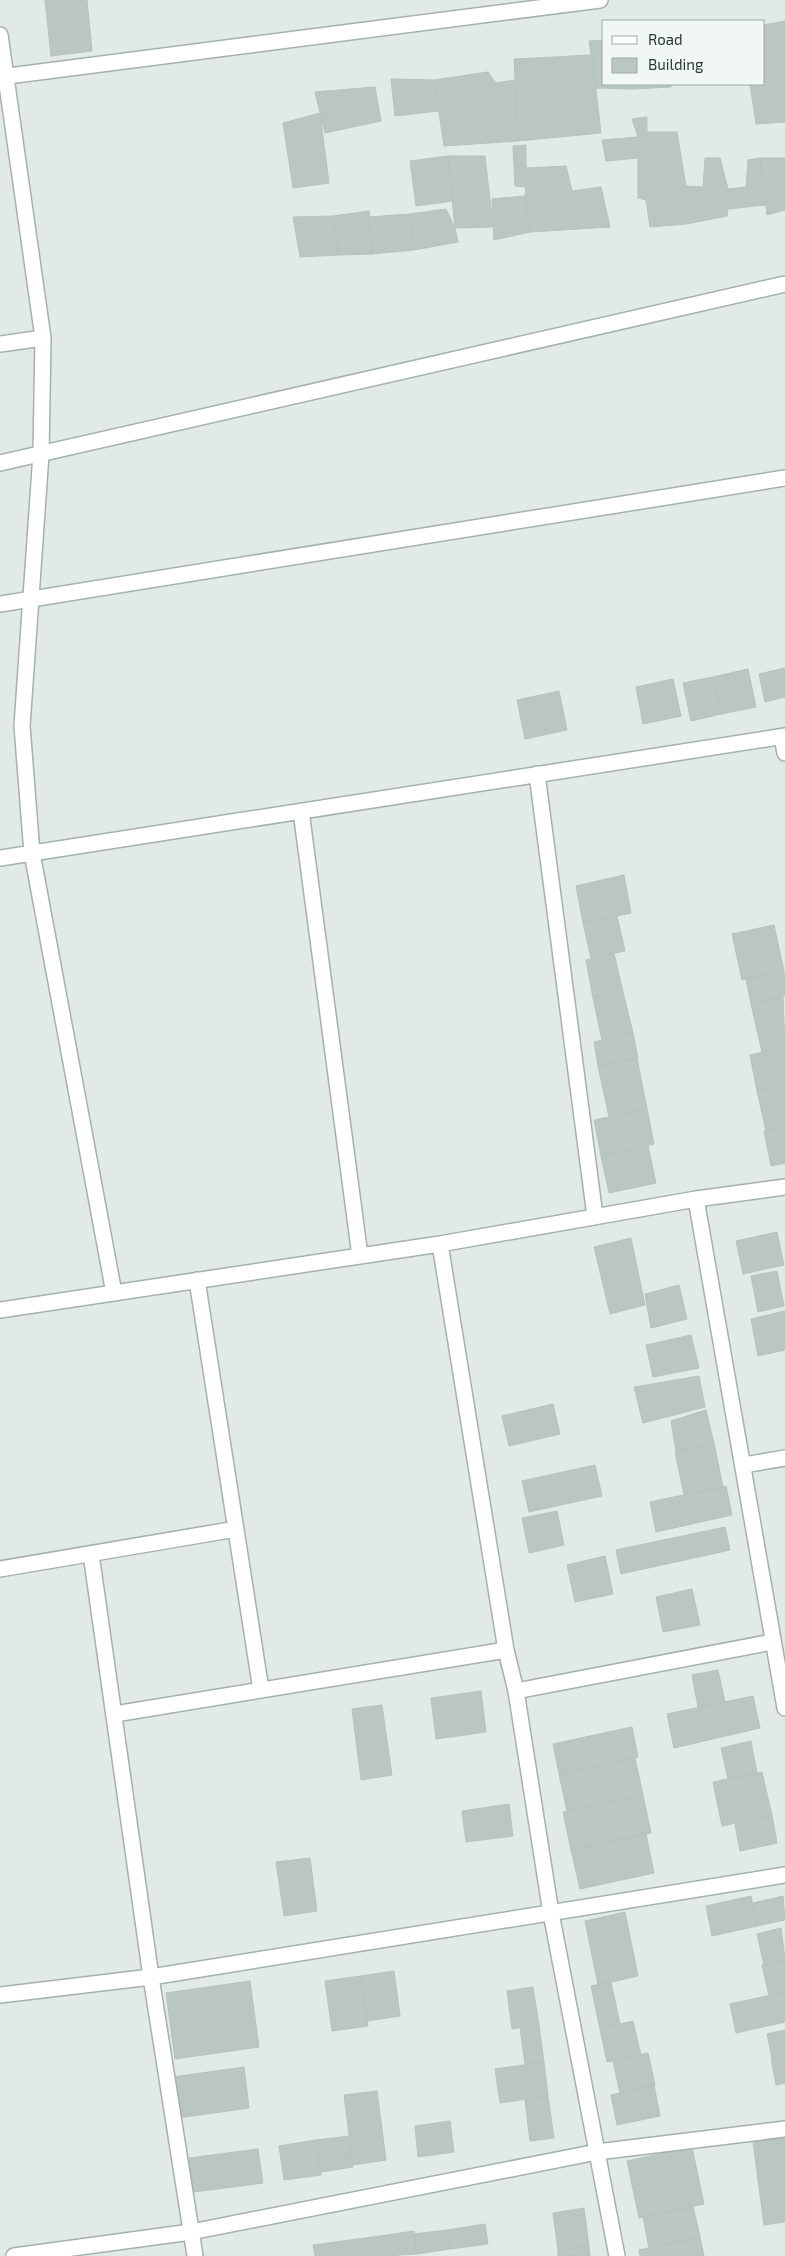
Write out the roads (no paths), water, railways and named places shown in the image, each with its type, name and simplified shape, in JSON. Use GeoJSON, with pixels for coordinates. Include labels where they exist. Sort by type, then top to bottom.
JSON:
{"type":"FeatureCollection","features":[{"type":"Feature","properties":{"kind":"street"},"geometry":{"type":"LineString","coordinates":[[3,76],[600,0]]}},
{"type":"Feature","properties":{"kind":"street"},"geometry":{"type":"LineString","coordinates":[[0,35],[3,76],[43,338],[41,454],[22,726],[32,853],[114,1293]]}},
{"type":"Feature","properties":{"kind":"street"},"geometry":{"type":"LineString","coordinates":[[0,463],[785,284]]}},
{"type":"Feature","properties":{"kind":"street"},"geometry":{"type":"LineString","coordinates":[[0,344],[43,338]]}},
{"type":"Feature","properties":{"kind":"street"},"geometry":{"type":"LineString","coordinates":[[0,604],[785,478]]}},
{"type":"Feature","properties":{"kind":"street"},"geometry":{"type":"LineString","coordinates":[[0,858],[784,736],[785,753]]}},
{"type":"Feature","properties":{"kind":"street"},"geometry":{"type":"LineString","coordinates":[[537,774],[595,1216]]}},
{"type":"Feature","properties":{"kind":"street"},"geometry":{"type":"LineString","coordinates":[[301,811],[360,1256]]}},
{"type":"Feature","properties":{"kind":"street"},"geometry":{"type":"LineString","coordinates":[[0,1310],[440,1244],[696,1199],[785,1187]]}},
{"type":"Feature","properties":{"kind":"street"},"geometry":{"type":"LineString","coordinates":[[696,1199],[785,1708]]}},
{"type":"Feature","properties":{"kind":"street"},"geometry":{"type":"LineString","coordinates":[[440,1244],[506,1650],[516,1691],[551,1913],[617,2256]]}},
{"type":"Feature","properties":{"kind":"street"},"geometry":{"type":"LineString","coordinates":[[197,1280],[261,1690]]}},
{"type":"Feature","properties":{"kind":"street"},"geometry":{"type":"LineString","coordinates":[[744,1465],[785,1458]]}},
{"type":"Feature","properties":{"kind":"street"},"geometry":{"type":"LineString","coordinates":[[0,1569],[236,1529]]}},
{"type":"Feature","properties":{"kind":"street"},"geometry":{"type":"LineString","coordinates":[[91,1554],[151,1978],[195,2256]]}},
{"type":"Feature","properties":{"kind":"street"},"geometry":{"type":"LineString","coordinates":[[516,1691],[772,1642]]}},
{"type":"Feature","properties":{"kind":"street"},"geometry":{"type":"LineString","coordinates":[[115,1714],[506,1650]]}},
{"type":"Feature","properties":{"kind":"street"},"geometry":{"type":"LineString","coordinates":[[0,1995],[151,1978],[785,1875]]}},
{"type":"Feature","properties":{"kind":"street"},"geometry":{"type":"LineString","coordinates":[[14,2256],[191,2232],[597,2152],[785,2129]]}}]}
